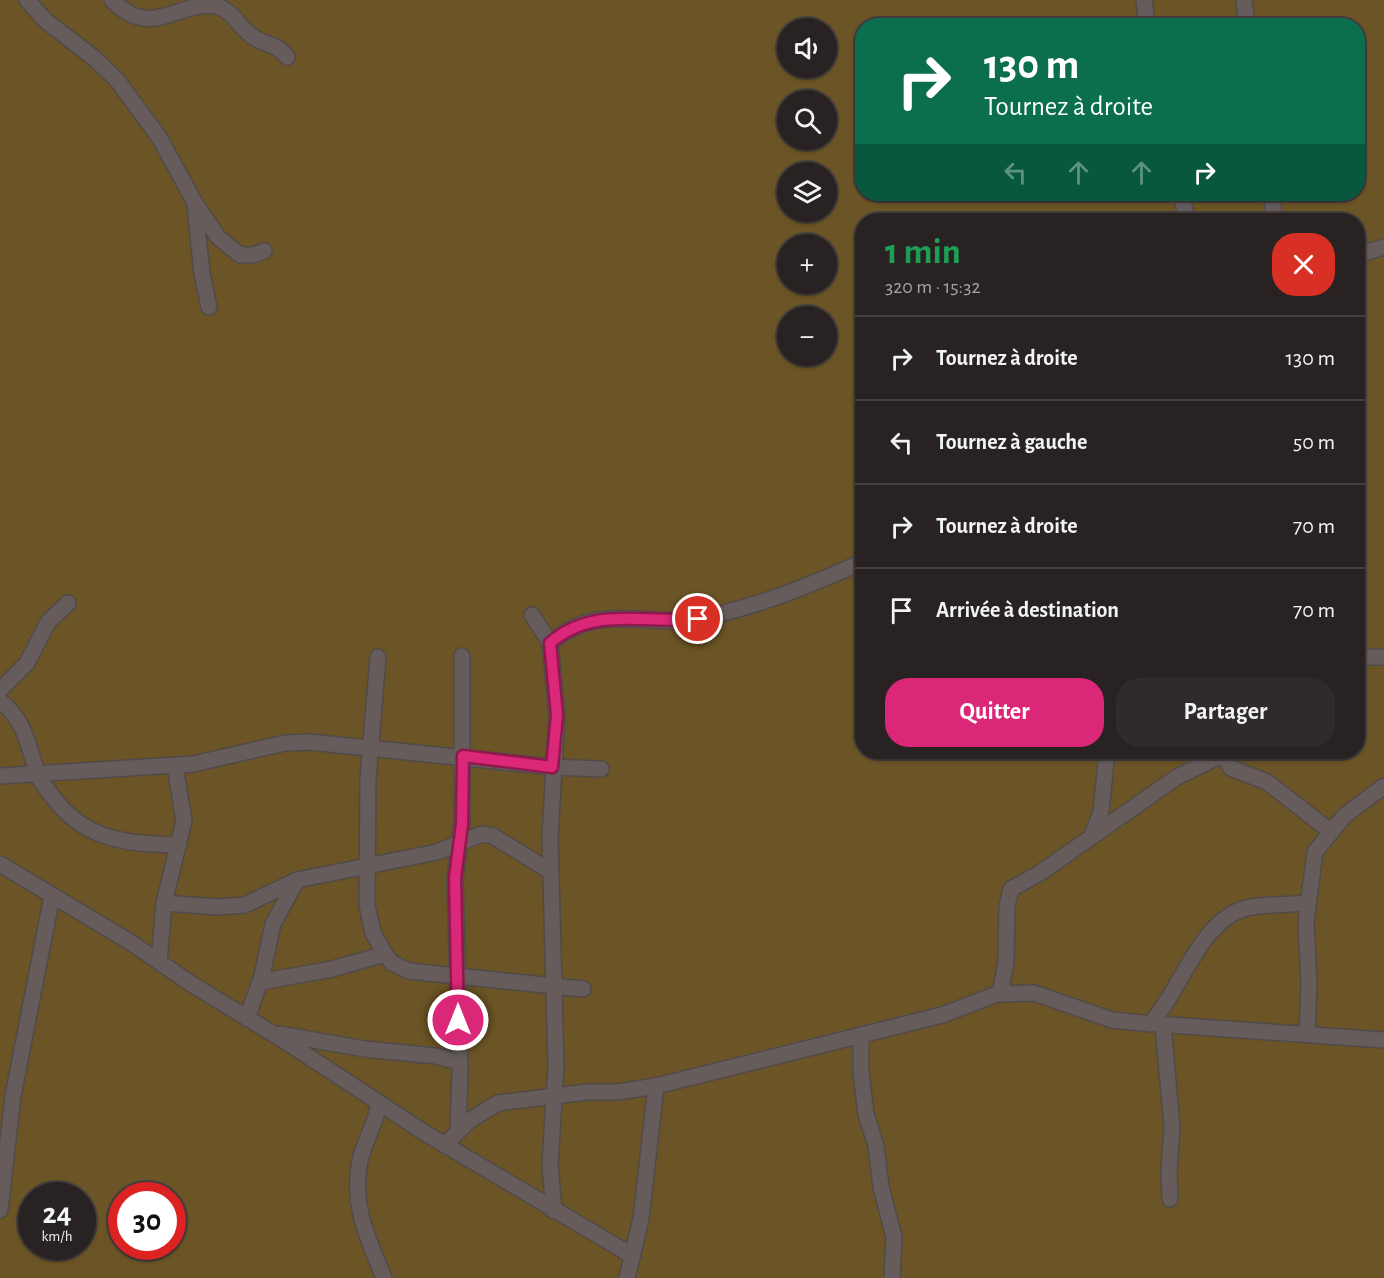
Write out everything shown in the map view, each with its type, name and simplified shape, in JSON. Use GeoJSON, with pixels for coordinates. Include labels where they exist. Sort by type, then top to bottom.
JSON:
{"type":"FeatureCollection","features":[{"type":"Feature","properties":{"kind":"street"},"geometry":{"type":"LineString","coordinates":[[27,0],[46,21],[94,58],[117,80],[159,137],[195,203],[218,237],[232,250],[246,256],[264,251]]}},
{"type":"Feature","properties":{"kind":"street"},"geometry":{"type":"LineString","coordinates":[[112,0],[131,15],[146,18],[205,4],[219,7],[231,15],[249,34],[277,46],[287,57]]}},
{"type":"Feature","properties":{"kind":"street"},"geometry":{"type":"LineString","coordinates":[[1144,0],[1146,18]]}},
{"type":"Feature","properties":{"kind":"street"},"geometry":{"type":"LineString","coordinates":[[1244,0],[1246,18]]}},
{"type":"Feature","properties":{"kind":"street"},"geometry":{"type":"LineString","coordinates":[[195,203],[200,261],[209,307]]}},
{"type":"Feature","properties":{"kind":"street"},"geometry":{"type":"LineString","coordinates":[[1365,253],[1384,247]]}},
{"type":"Feature","properties":{"kind":"street"},"geometry":{"type":"LineString","coordinates":[[550,643],[575,627],[600,619],[628,617],[681,621],[719,614],[795,589],[855,565]]}},
{"type":"Feature","properties":{"kind":"street"},"geometry":{"type":"LineString","coordinates":[[0,690],[27,663],[48,622],[68,603]]}},
{"type":"Feature","properties":{"kind":"street"},"geometry":{"type":"LineString","coordinates":[[531,615],[550,643],[557,715],[552,767],[550,871],[555,1096],[550,1165],[554,1211]]}},
{"type":"Feature","properties":{"kind":"street"},"geometry":{"type":"LineString","coordinates":[[458,1130],[458,976],[455,878],[460,842],[463,756],[462,656]]}},
{"type":"Feature","properties":{"kind":"street"},"geometry":{"type":"LineString","coordinates":[[378,657],[368,779],[365,867],[369,921],[372,933],[384,954],[392,963],[409,971],[583,989]]}},
{"type":"Feature","properties":{"kind":"street"},"geometry":{"type":"LineString","coordinates":[[1365,664],[1379,657]]}},
{"type":"Feature","properties":{"kind":"street"},"geometry":{"type":"LineString","coordinates":[[0,701],[9,708],[23,729],[38,775],[62,811],[90,831],[125,842],[179,845]]}},
{"type":"Feature","properties":{"kind":"street"},"geometry":{"type":"LineString","coordinates":[[0,776],[176,766],[285,743],[329,742],[552,767],[601,769]]}},
{"type":"Feature","properties":{"kind":"street"},"geometry":{"type":"LineString","coordinates":[[1092,835],[1101,812],[1106,759]]}},
{"type":"Feature","properties":{"kind":"street"},"geometry":{"type":"LineString","coordinates":[[1000,994],[1006,962],[1009,892],[1014,886],[1040,873],[1177,777],[1210,759]]}},
{"type":"Feature","properties":{"kind":"street"},"geometry":{"type":"LineString","coordinates":[[1225,759],[1231,768],[1268,782],[1330,831]]}},
{"type":"Feature","properties":{"kind":"street"},"geometry":{"type":"LineString","coordinates":[[159,962],[164,903],[170,869],[179,845],[184,821],[176,766]]}},
{"type":"Feature","properties":{"kind":"street"},"geometry":{"type":"LineString","coordinates":[[1307,1035],[1309,1004],[1306,955],[1307,903],[1314,852],[1330,831],[1356,805],[1384,786]]}},
{"type":"Feature","properties":{"kind":"street"},"geometry":{"type":"LineString","coordinates":[[164,903],[218,907],[245,904],[297,880],[437,852],[482,834],[493,836],[550,871]]}},
{"type":"Feature","properties":{"kind":"street"},"geometry":{"type":"LineString","coordinates":[[0,864],[159,962],[445,1145],[633,1256]]}},
{"type":"Feature","properties":{"kind":"street"},"geometry":{"type":"LineString","coordinates":[[247,1018],[260,982],[273,924],[297,880]]}},
{"type":"Feature","properties":{"kind":"street"},"geometry":{"type":"LineString","coordinates":[[0,1210],[4,1145],[52,896]]}},
{"type":"Feature","properties":{"kind":"street"},"geometry":{"type":"LineString","coordinates":[[1170,1198],[1169,1170],[1173,1127],[1157,1025],[1200,947],[1225,919],[1248,908],[1307,903]]}},
{"type":"Feature","properties":{"kind":"street"},"geometry":{"type":"LineString","coordinates":[[260,982],[321,971],[384,954]]}},
{"type":"Feature","properties":{"kind":"street"},"geometry":{"type":"LineString","coordinates":[[445,1145],[458,1130],[498,1103],[656,1086],[948,1014],[1000,994],[1034,993],[1112,1020],[1384,1040]]}},
{"type":"Feature","properties":{"kind":"street"},"geometry":{"type":"LineString","coordinates":[[273,1034],[365,1049],[436,1056],[459,1062]]}},
{"type":"Feature","properties":{"kind":"street"},"geometry":{"type":"LineString","coordinates":[[861,1035],[866,1114],[876,1146],[883,1196],[894,1237],[892,1278]]}},
{"type":"Feature","properties":{"kind":"street"},"geometry":{"type":"LineString","coordinates":[[627,1278],[642,1219],[656,1086]]}},
{"type":"Feature","properties":{"kind":"street"},"geometry":{"type":"LineString","coordinates":[[379,1103],[377,1117],[360,1159],[358,1192],[365,1237],[384,1278]]}},
{"type":"Feature","properties":{"kind":"shaded area"},"geometry":{"type":"Polygon","coordinates":[[[0,0],[1384,0],[1384,1278],[0,1278],[0,0]]]}},
{"type":"Feature","properties":{"kind":"route"},"geometry":{"type":"LineString","coordinates":[[458,1020],[455,878],[462,824],[463,756],[552,767],[557,715],[555,674],[550,643],[558,636],[575,627],[600,619],[628,617],[664,621],[698,619]]}}]}
